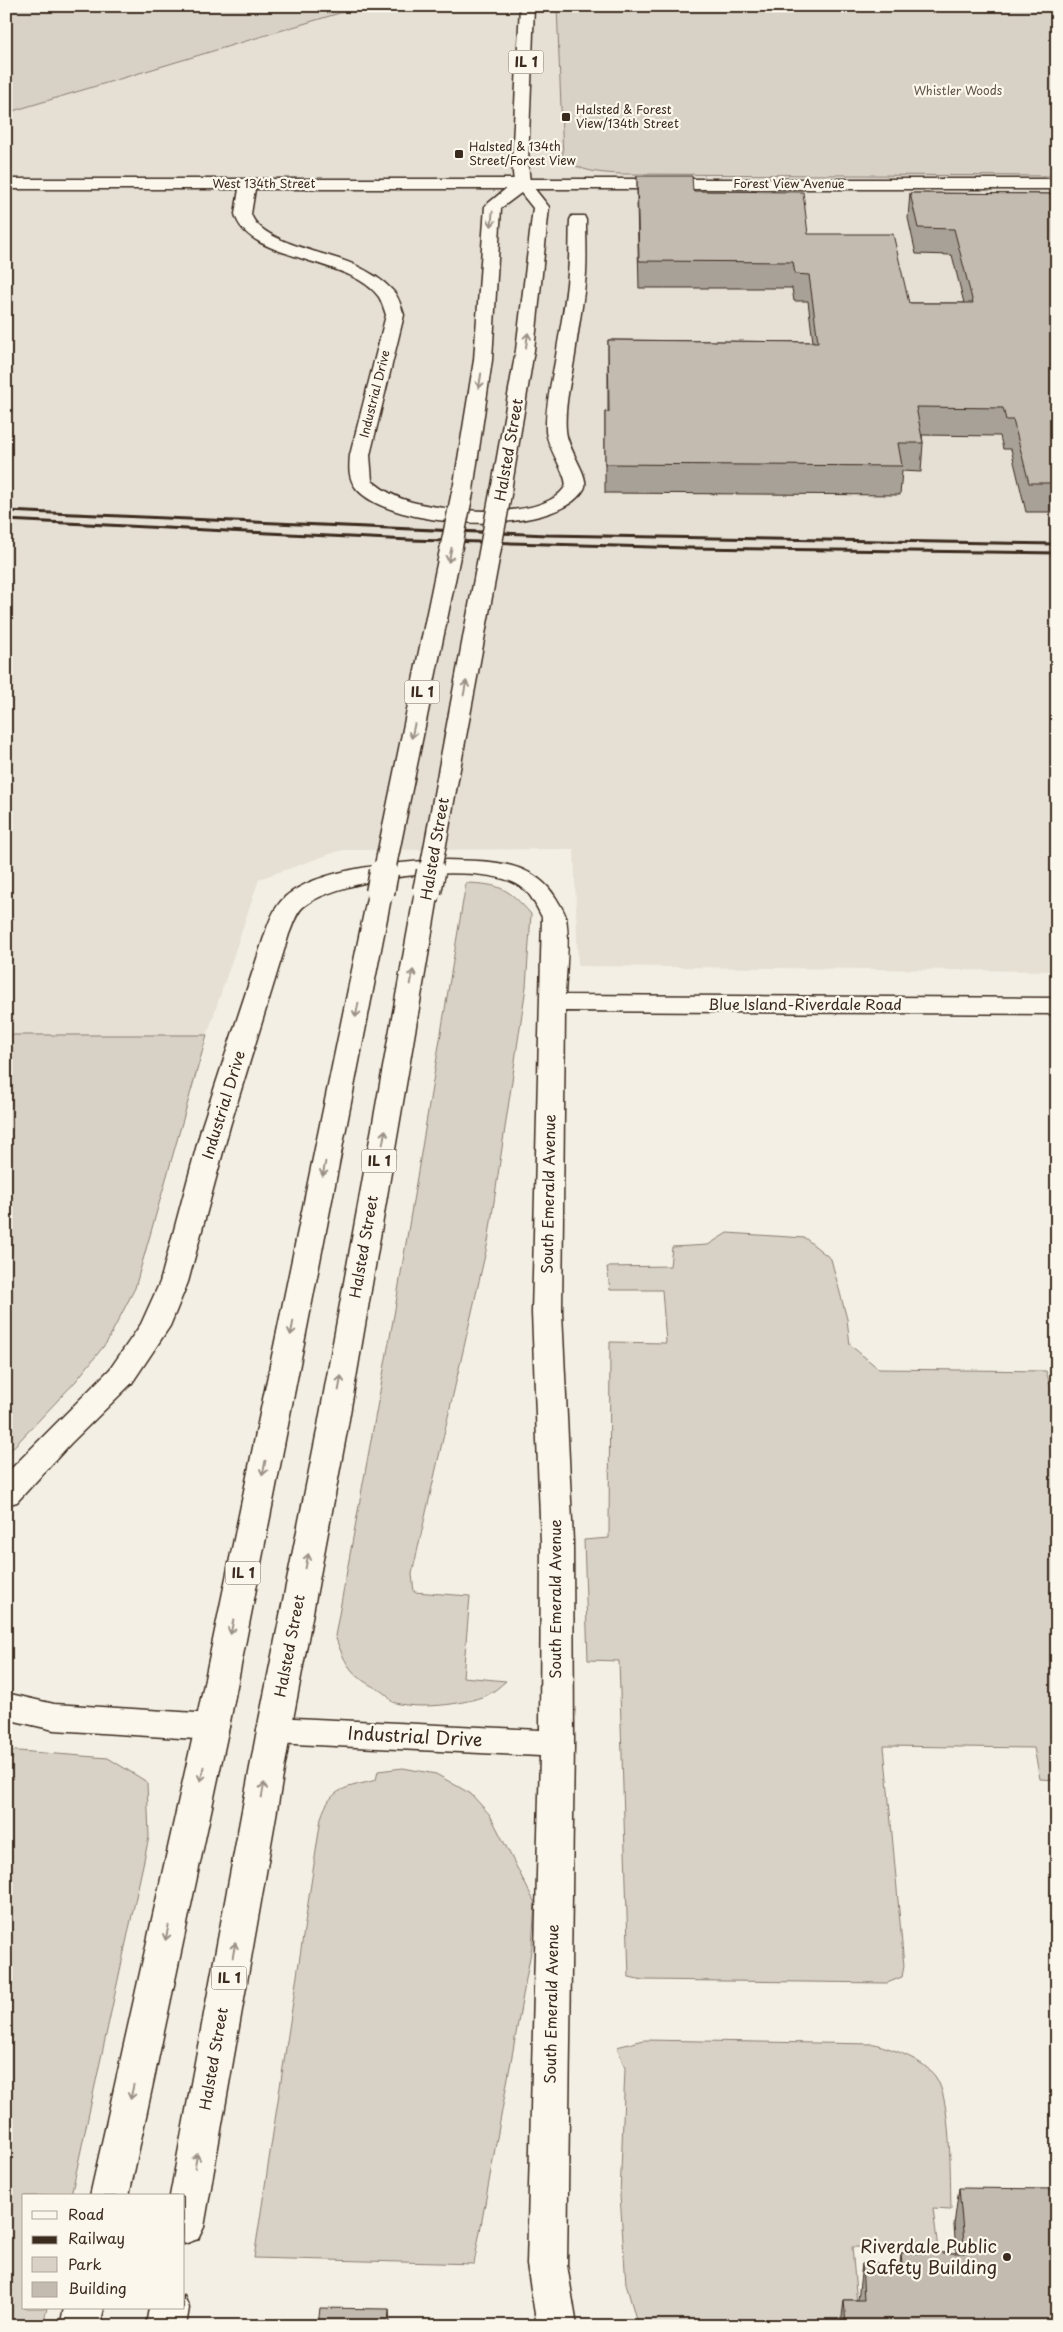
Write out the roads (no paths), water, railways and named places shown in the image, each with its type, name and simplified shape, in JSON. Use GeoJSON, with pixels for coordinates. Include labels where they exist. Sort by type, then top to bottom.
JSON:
{"type":"FeatureCollection","features":[{"type":"Feature","properties":{"kind":"main road","name":"IL 1"},"geometry":{"type":"LineString","coordinates":[[109,2194],[212,1727],[463,490],[483,360],[493,206],[522,184],[520,163],[527,6]]}},
{"type":"Feature","properties":{"kind":"main road","name":"West 134th Street"},"geometry":{"type":"LineString","coordinates":[[6,184],[522,184]]}},
{"type":"Feature","properties":{"kind":"main road","name":"Industrial Drive"},"geometry":{"type":"LineString","coordinates":[[248,184],[242,207],[244,220],[256,233],[283,246],[331,261],[356,272],[383,290],[394,303],[395,315],[360,455],[359,470],[363,484],[377,495],[405,507],[432,514],[502,517],[530,513],[565,500],[574,490],[576,478],[560,454],[555,439],[577,274],[578,220]]}},
{"type":"Feature","properties":{"kind":"main road","name":"Forest View Avenue"},"geometry":{"type":"LineString","coordinates":[[522,184],[1057,184]]}},
{"type":"Feature","properties":{"kind":"main road","name":"Halsted Street"},"geometry":{"type":"LineString","coordinates":[[185,2220],[274,1730],[332,1431],[427,891],[517,407],[535,279],[541,207],[522,184]]}},
{"type":"Feature","properties":{"kind":"main road","name":"Industrial Drive"},"geometry":{"type":"LineString","coordinates":[[6,1494],[60,1436],[121,1376],[155,1326],[174,1282],[216,1126],[280,926],[293,903],[310,890],[337,880],[378,871],[433,868],[492,870],[528,880]]}},
{"type":"Feature","properties":{"kind":"main road","name":"South Emerald Avenue"},"geometry":{"type":"LineString","coordinates":[[528,880],[543,894],[554,917],[547,1313],[557,1542],[557,1744],[547,2265],[557,2326]]}},
{"type":"Feature","properties":{"kind":"main road","name":"Blue Island-Riverdale Road"},"geometry":{"type":"LineString","coordinates":[[553,1003],[1057,1006]]}},
{"type":"Feature","properties":{"kind":"main road"},"geometry":{"type":"LineString","coordinates":[[6,1706],[54,1717],[212,1727]]}},
{"type":"Feature","properties":{"kind":"main road","name":"Industrial Drive"},"geometry":{"type":"LineString","coordinates":[[274,1730],[557,1744]]}},
{"type":"Feature","properties":{"kind":"main road"},"geometry":{"type":"LineString","coordinates":[[80,2326],[84,2310]]}},
{"type":"Feature","properties":{"kind":"main road"},"geometry":{"type":"LineString","coordinates":[[166,2326],[169,2310]]}},
{"type":"Feature","properties":{"kind":"railway"},"geometry":{"type":"LineString","coordinates":[[6,511],[547,535],[1057,544]]}},
{"type":"Feature","properties":{"kind":"railway"},"geometry":{"type":"LineString","coordinates":[[6,520],[410,540],[687,548],[1057,553]]}},
{"type":"Feature","properties":{"kind":"place","name":"Halsted & Forest View/134th Street"},"geometry":{"type":"Point","coordinates":[566,117]}},
{"type":"Feature","properties":{"kind":"place","name":"Halsted & 134th Street/Forest View"},"geometry":{"type":"Point","coordinates":[459,154]}},
{"type":"Feature","properties":{"kind":"place","name":"Riverdale Public Safety Building"},"geometry":{"type":"Point","coordinates":[1007,2257]}},
{"type":"Feature","properties":{"kind":"park label","name":"Whistler Woods"},"geometry":{"type":"Point","coordinates":[958,91]}}]}
